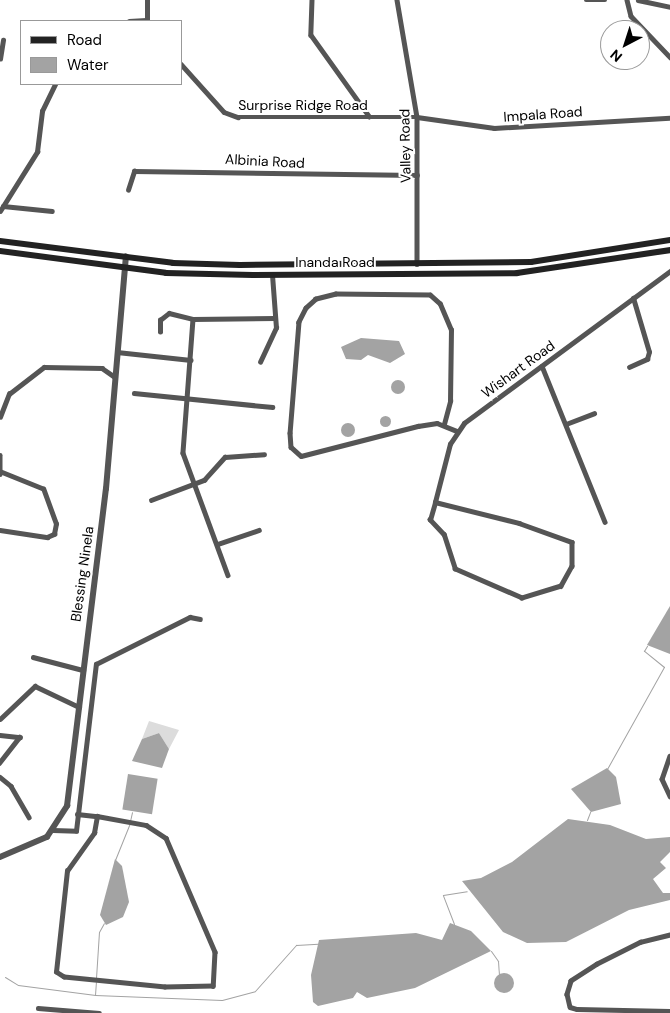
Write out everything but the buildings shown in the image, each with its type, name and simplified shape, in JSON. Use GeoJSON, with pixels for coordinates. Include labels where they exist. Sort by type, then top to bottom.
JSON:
{"type":"FeatureCollection","features":[{"type":"Feature","properties":{"kind":"main road","name":"Inanda Road"},"geometry":{"type":"LineString","coordinates":[[0,241],[184,264],[418,264],[531,262],[670,240]]}},
{"type":"Feature","properties":{"kind":"main road"},"geometry":{"type":"LineString","coordinates":[[33,245],[34,251],[53,258]]}},
{"type":"Feature","properties":{"kind":"main road","name":"Inanda Road"},"geometry":{"type":"LineString","coordinates":[[0,251],[125,269],[188,274],[272,274],[517,273],[670,250]]}},
{"type":"Feature","properties":{"kind":"main road"},"geometry":{"type":"LineString","coordinates":[[184,264],[188,274]]}},
{"type":"Feature","properties":{"kind":"street"},"geometry":{"type":"LineString","coordinates":[[146,20],[147,0]]}},
{"type":"Feature","properties":{"kind":"street"},"geometry":{"type":"LineString","coordinates":[[312,0],[311,35],[369,116]]}},
{"type":"Feature","properties":{"kind":"street","name":"Valley Road"},"geometry":{"type":"LineString","coordinates":[[397,0],[418,117],[418,264]]}},
{"type":"Feature","properties":{"kind":"street"},"geometry":{"type":"LineString","coordinates":[[586,0],[605,0]]}},
{"type":"Feature","properties":{"kind":"street"},"geometry":{"type":"LineString","coordinates":[[627,0],[631,16],[670,57]]}},
{"type":"Feature","properties":{"kind":"street"},"geometry":{"type":"LineString","coordinates":[[638,0],[670,7]]}},
{"type":"Feature","properties":{"kind":"street"},"geometry":{"type":"LineString","coordinates":[[0,59],[3,40]]}},
{"type":"Feature","properties":{"kind":"street","name":"Surprise Ridge Road"},"geometry":{"type":"LineString","coordinates":[[182,65],[230,115],[418,117]]}},
{"type":"Feature","properties":{"kind":"street"},"geometry":{"type":"LineString","coordinates":[[52,211],[2,206],[37,152],[42,111],[55,85]]}},
{"type":"Feature","properties":{"kind":"street","name":"Impala Road"},"geometry":{"type":"LineString","coordinates":[[418,117],[494,128],[670,118]]}},
{"type":"Feature","properties":{"kind":"street","name":"Albinia Road"},"geometry":{"type":"LineString","coordinates":[[128,190],[134,172],[418,175]]}},
{"type":"Feature","properties":{"kind":"street","name":"Blessing Ninela"},"geometry":{"type":"LineString","coordinates":[[0,857],[32,846],[53,830],[67,806],[115,377],[126,258]]}},
{"type":"Feature","properties":{"kind":"street","name":"Wishart Road"},"geometry":{"type":"LineString","coordinates":[[457,431],[670,271]]}},
{"type":"Feature","properties":{"kind":"street"},"geometry":{"type":"LineString","coordinates":[[260,362],[273,336],[272,274]]}},
{"type":"Feature","properties":{"kind":"street"},"geometry":{"type":"LineString","coordinates":[[434,502],[567,539],[575,546],[572,566],[557,588],[537,596],[516,597],[458,572],[444,535],[430,520],[434,502],[457,431],[444,424],[418,426],[301,456],[291,447],[290,433],[299,322],[306,308],[316,299],[336,294],[430,295],[440,304],[451,330],[450,400],[444,424]]}},
{"type":"Feature","properties":{"kind":"street"},"geometry":{"type":"LineString","coordinates":[[629,367],[649,354],[634,298]]}},
{"type":"Feature","properties":{"kind":"street"},"geometry":{"type":"LineString","coordinates":[[160,332],[160,320],[166,313],[193,319],[274,318]]}},
{"type":"Feature","properties":{"kind":"street"},"geometry":{"type":"LineString","coordinates":[[193,319],[183,454],[228,575]]}},
{"type":"Feature","properties":{"kind":"street"},"geometry":{"type":"LineString","coordinates":[[117,352],[191,360]]}},
{"type":"Feature","properties":{"kind":"street"},"geometry":{"type":"LineString","coordinates":[[542,366],[605,522]]}},
{"type":"Feature","properties":{"kind":"street"},"geometry":{"type":"LineString","coordinates":[[0,417],[9,394],[44,367],[102,368],[115,377]]}},
{"type":"Feature","properties":{"kind":"street"},"geometry":{"type":"LineString","coordinates":[[134,393],[186,400],[272,407]]}},
{"type":"Feature","properties":{"kind":"street"},"geometry":{"type":"LineString","coordinates":[[566,424],[594,413]]}},
{"type":"Feature","properties":{"kind":"street"},"geometry":{"type":"LineString","coordinates":[[151,500],[204,480],[225,457],[264,454]]}},
{"type":"Feature","properties":{"kind":"street"},"geometry":{"type":"LineString","coordinates":[[0,455],[0,473],[43,489],[56,524],[54,534],[47,537],[0,530]]}},
{"type":"Feature","properties":{"kind":"street"},"geometry":{"type":"LineString","coordinates":[[218,544],[259,530]]}},
{"type":"Feature","properties":{"kind":"street"},"geometry":{"type":"LineString","coordinates":[[53,830],[74,833],[96,664],[190,617],[200,619]]}},
{"type":"Feature","properties":{"kind":"street"},"geometry":{"type":"LineString","coordinates":[[33,657],[82,670]]}},
{"type":"Feature","properties":{"kind":"street"},"geometry":{"type":"LineString","coordinates":[[0,719],[35,686],[79,707]]}},
{"type":"Feature","properties":{"kind":"street"},"geometry":{"type":"LineString","coordinates":[[0,735],[20,737],[0,763]]}},
{"type":"Feature","properties":{"kind":"street"},"geometry":{"type":"LineString","coordinates":[[670,756],[662,779],[670,796]]}},
{"type":"Feature","properties":{"kind":"street"},"geometry":{"type":"LineString","coordinates":[[0,777],[29,817]]}},
{"type":"Feature","properties":{"kind":"street"},"geometry":{"type":"LineString","coordinates":[[77,814],[97,816],[153,828],[166,838],[215,952],[216,982],[201,989],[59,975],[54,966],[67,871],[94,833],[97,816]]}},
{"type":"Feature","properties":{"kind":"street"},"geometry":{"type":"LineString","coordinates":[[670,935],[641,942],[597,964],[571,981],[567,994],[570,1007],[577,1010],[670,1011]]}},
{"type":"Feature","properties":{"kind":"street"},"geometry":{"type":"LineString","coordinates":[[38,1008],[99,1013]]}},
{"type":"Feature","properties":{"kind":"shaded area"},"geometry":{"type":"Polygon","coordinates":[[[149,721],[179,730],[169,749],[159,733],[142,739],[149,721]]]}},
{"type":"Feature","properties":{"kind":"water"},"geometry":{"type":"Polygon","coordinates":[[[361,338],[399,341],[405,354],[390,363],[368,355],[361,360],[346,359],[341,347],[361,338]]]}},
{"type":"Feature","properties":{"kind":"water"},"geometry":{"type":"Polygon","coordinates":[[[398,380],[403,382],[405,387],[403,392],[398,394],[393,392],[391,387],[393,382],[398,380]]]}},
{"type":"Feature","properties":{"kind":"water"},"geometry":{"type":"Polygon","coordinates":[[[385,415],[391,421],[385,427],[379,421],[385,415]]]}},
{"type":"Feature","properties":{"kind":"water"},"geometry":{"type":"Polygon","coordinates":[[[348,423],[353,425],[355,430],[353,435],[348,437],[343,435],[341,430],[343,425],[348,423]]]}},
{"type":"Feature","properties":{"kind":"water"},"geometry":{"type":"Polygon","coordinates":[[[670,606],[670,654],[647,645],[670,606]]]}},
{"type":"Feature","properties":{"kind":"water"},"geometry":{"type":"Polygon","coordinates":[[[159,733],[169,749],[162,768],[132,761],[142,739],[159,733]]]}},
{"type":"Feature","properties":{"kind":"water"},"geometry":{"type":"Polygon","coordinates":[[[607,768],[616,777],[621,804],[591,812],[571,789],[607,768]]]}},
{"type":"Feature","properties":{"kind":"water"},"geometry":{"type":"Polygon","coordinates":[[[128,774],[158,779],[152,814],[122,810],[128,774]]]}},
{"type":"Feature","properties":{"kind":"water"},"geometry":{"type":"Polygon","coordinates":[[[568,819],[610,825],[646,839],[670,837],[670,852],[660,862],[666,868],[653,879],[663,893],[670,893],[670,900],[629,910],[566,942],[527,943],[503,932],[462,881],[481,878],[512,862],[568,819]]]}},
{"type":"Feature","properties":{"kind":"water"},"geometry":{"type":"Polygon","coordinates":[[[115,859],[122,866],[129,902],[123,917],[106,925],[100,915],[115,859]]]}},
{"type":"Feature","properties":{"kind":"water"},"geometry":{"type":"Polygon","coordinates":[[[450,923],[471,931],[491,951],[415,988],[367,998],[357,992],[353,998],[318,1006],[313,1002],[311,975],[319,940],[416,933],[442,940],[450,923]]]}},
{"type":"Feature","properties":{"kind":"water"},"geometry":{"type":"Polygon","coordinates":[[[500,973],[508,973],[514,979],[514,987],[508,993],[500,993],[494,987],[494,979],[500,973]]]}},
{"type":"Feature","properties":{"kind":"waterway"},"geometry":{"type":"LineString","coordinates":[[607,769],[664,667],[644,651],[647,646]]}},
{"type":"Feature","properties":{"kind":"waterway"},"geometry":{"type":"LineString","coordinates":[[130,821],[132,812]]}},
{"type":"Feature","properties":{"kind":"waterway"},"geometry":{"type":"LineString","coordinates":[[587,820],[590,812]]}},
{"type":"Feature","properties":{"kind":"waterway"},"geometry":{"type":"LineString","coordinates":[[115,860],[129,825]]}},
{"type":"Feature","properties":{"kind":"waterway"},"geometry":{"type":"LineString","coordinates":[[454,924],[443,895],[467,891]]}},
{"type":"Feature","properties":{"kind":"waterway"},"geometry":{"type":"LineString","coordinates":[[96,978],[99,932],[104,923]]}},
{"type":"Feature","properties":{"kind":"waterway"},"geometry":{"type":"LineString","coordinates":[[5,977],[18,985],[95,995],[222,1000],[255,991],[296,945],[318,944]]}},
{"type":"Feature","properties":{"kind":"waterway"},"geometry":{"type":"LineString","coordinates":[[491,951],[498,961],[499,975]]}},
{"type":"Feature","properties":{"kind":"waterway"},"geometry":{"type":"LineString","coordinates":[[95,995],[96,982]]}}]}
